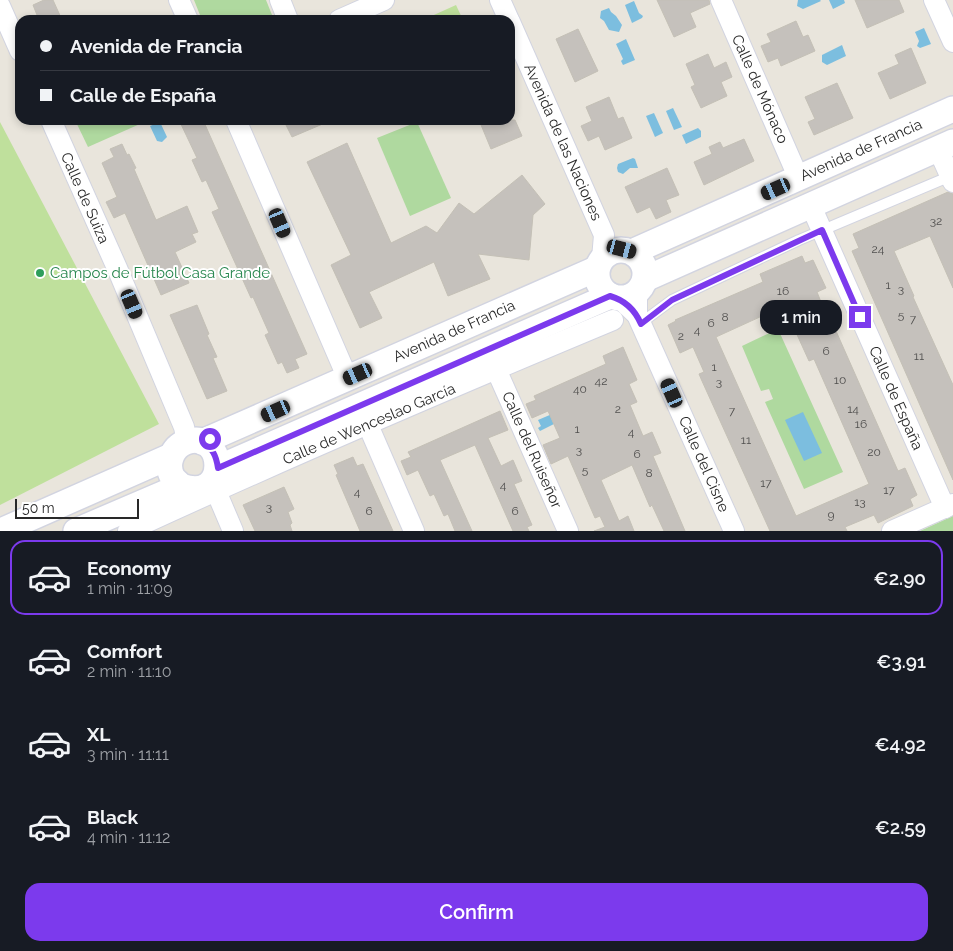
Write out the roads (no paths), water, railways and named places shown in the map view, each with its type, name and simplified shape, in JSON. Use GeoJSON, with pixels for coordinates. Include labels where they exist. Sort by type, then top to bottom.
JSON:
{"type":"FeatureCollection","features":[{"type":"Feature","properties":{"kind":"street"},"geometry":{"type":"LineString","coordinates":[[179,0],[186,15]]}},
{"type":"Feature","properties":{"kind":"street"},"geometry":{"type":"LineString","coordinates":[[280,0],[286,15]]}},
{"type":"Feature","properties":{"kind":"street"},"geometry":{"type":"LineString","coordinates":[[350,15],[384,0]]}},
{"type":"Feature","properties":{"kind":"street","name":"Avenida de las Naciones"},"geometry":{"type":"LineString","coordinates":[[500,0],[507,15]]}},
{"type":"Feature","properties":{"kind":"street","name":"Calle de Mónaco"},"geometry":{"type":"LineString","coordinates":[[721,0],[799,179]]}},
{"type":"Feature","properties":{"kind":"street"},"geometry":{"type":"LineString","coordinates":[[934,0],[953,42]]}},
{"type":"Feature","properties":{"kind":"street"},"geometry":{"type":"LineString","coordinates":[[0,6],[15,40]]}},
{"type":"Feature","properties":{"kind":"street","name":"Avenida de las Naciones"},"geometry":{"type":"LineString","coordinates":[[515,32],[611,253]]}},
{"type":"Feature","properties":{"kind":"street","name":"Avenida de Francia"},"geometry":{"type":"LineString","coordinates":[[1,531],[186,447],[348,379],[611,253],[799,179],[953,109]]}},
{"type":"Feature","properties":{"kind":"street","name":"Calle de Suiza"},"geometry":{"type":"LineString","coordinates":[[53,125],[117,268],[184,427],[186,447]]}},
{"type":"Feature","properties":{"kind":"street"},"geometry":{"type":"LineString","coordinates":[[238,125],[348,379]]}},
{"type":"Feature","properties":{"kind":"street"},"geometry":{"type":"LineString","coordinates":[[946,146],[952,178]]}},
{"type":"Feature","properties":{"kind":"street","name":"Avenida de Francia"},"geometry":{"type":"LineString","coordinates":[[76,531],[181,486],[196,489],[629,304],[811,206],[946,146]]}},
{"type":"Feature","properties":{"kind":"street","name":"Calle de España"},"geometry":{"type":"LineString","coordinates":[[811,206],[949,506]]}},
{"type":"Feature","properties":{"kind":"street"},"geometry":{"type":"LineString","coordinates":[[611,253],[640,259],[645,268],[629,304],[601,289],[596,279],[611,253]]}},
{"type":"Feature","properties":{"kind":"street","name":"Calle de Wenceslao García"},"geometry":{"type":"LineString","coordinates":[[128,531],[215,481],[368,424],[496,369],[629,304]]}},
{"type":"Feature","properties":{"kind":"street","name":"Calle del Cisne"},"geometry":{"type":"LineString","coordinates":[[629,304],[734,531]]}},
{"type":"Feature","properties":{"kind":"street","name":"Calle del Ruiseñor"},"geometry":{"type":"LineString","coordinates":[[496,369],[568,531]]}},
{"type":"Feature","properties":{"kind":"street"},"geometry":{"type":"LineString","coordinates":[[368,424],[414,531]]}},
{"type":"Feature","properties":{"kind":"street"},"geometry":{"type":"LineString","coordinates":[[181,486],[173,478],[170,467],[186,447],[211,448],[217,457],[215,481],[233,531]]}},
{"type":"Feature","properties":{"kind":"street"},"geometry":{"type":"LineString","coordinates":[[892,531],[949,506]]}},
{"type":"Feature","properties":{"kind":"lane"},"geometry":{"type":"LineString","coordinates":[[629,304],[672,300],[822,230],[952,178]]}},
{"type":"Feature","properties":{"kind":"water"},"geometry":{"type":"Polygon","coordinates":[[[798,0],[821,1],[803,9],[797,6],[798,0]]]}},
{"type":"Feature","properties":{"kind":"water"},"geometry":{"type":"Polygon","coordinates":[[[829,0],[844,0],[845,3],[833,9],[829,0]]]}},
{"type":"Feature","properties":{"kind":"water"},"geometry":{"type":"Polygon","coordinates":[[[634,1],[639,13],[643,16],[632,23],[625,5],[634,1]]]}},
{"type":"Feature","properties":{"kind":"water"},"geometry":{"type":"Polygon","coordinates":[[[609,8],[622,25],[619,32],[609,30],[600,18],[601,11],[609,8]]]}},
{"type":"Feature","properties":{"kind":"water"},"geometry":{"type":"Polygon","coordinates":[[[924,28],[931,44],[920,48],[917,46],[919,41],[915,32],[924,28]]]}},
{"type":"Feature","properties":{"kind":"water"},"geometry":{"type":"Polygon","coordinates":[[[626,39],[635,60],[623,65],[621,61],[623,59],[616,44],[626,39]]]}},
{"type":"Feature","properties":{"kind":"water"},"geometry":{"type":"Polygon","coordinates":[[[842,45],[846,56],[827,65],[822,62],[822,55],[842,45]]]}},
{"type":"Feature","properties":{"kind":"water"},"geometry":{"type":"Polygon","coordinates":[[[673,108],[682,127],[674,130],[666,111],[673,108]]]}},
{"type":"Feature","properties":{"kind":"water"},"geometry":{"type":"Polygon","coordinates":[[[654,113],[663,133],[655,137],[646,116],[654,113]]]}},
{"type":"Feature","properties":{"kind":"water"},"geometry":{"type":"Polygon","coordinates":[[[161,125],[167,137],[162,142],[157,141],[150,126],[161,125]]]}},
{"type":"Feature","properties":{"kind":"water"},"geometry":{"type":"Polygon","coordinates":[[[698,128],[701,131],[701,137],[686,144],[682,135],[698,128]]]}},
{"type":"Feature","properties":{"kind":"water"},"geometry":{"type":"Polygon","coordinates":[[[633,158],[638,168],[630,168],[623,174],[618,172],[618,164],[633,158]]]}},
{"type":"Feature","properties":{"kind":"water"},"geometry":{"type":"Polygon","coordinates":[[[803,412],[822,453],[804,461],[785,420],[803,412]]]}},
{"type":"Feature","properties":{"kind":"water"},"geometry":{"type":"Polygon","coordinates":[[[552,414],[556,423],[540,431],[538,428],[541,426],[538,420],[552,414]]]}},
{"type":"Feature","properties":{"kind":"place","name":"Campos de Fútbol Casa Grande"},"geometry":{"type":"Point","coordinates":[40,273]}}]}
